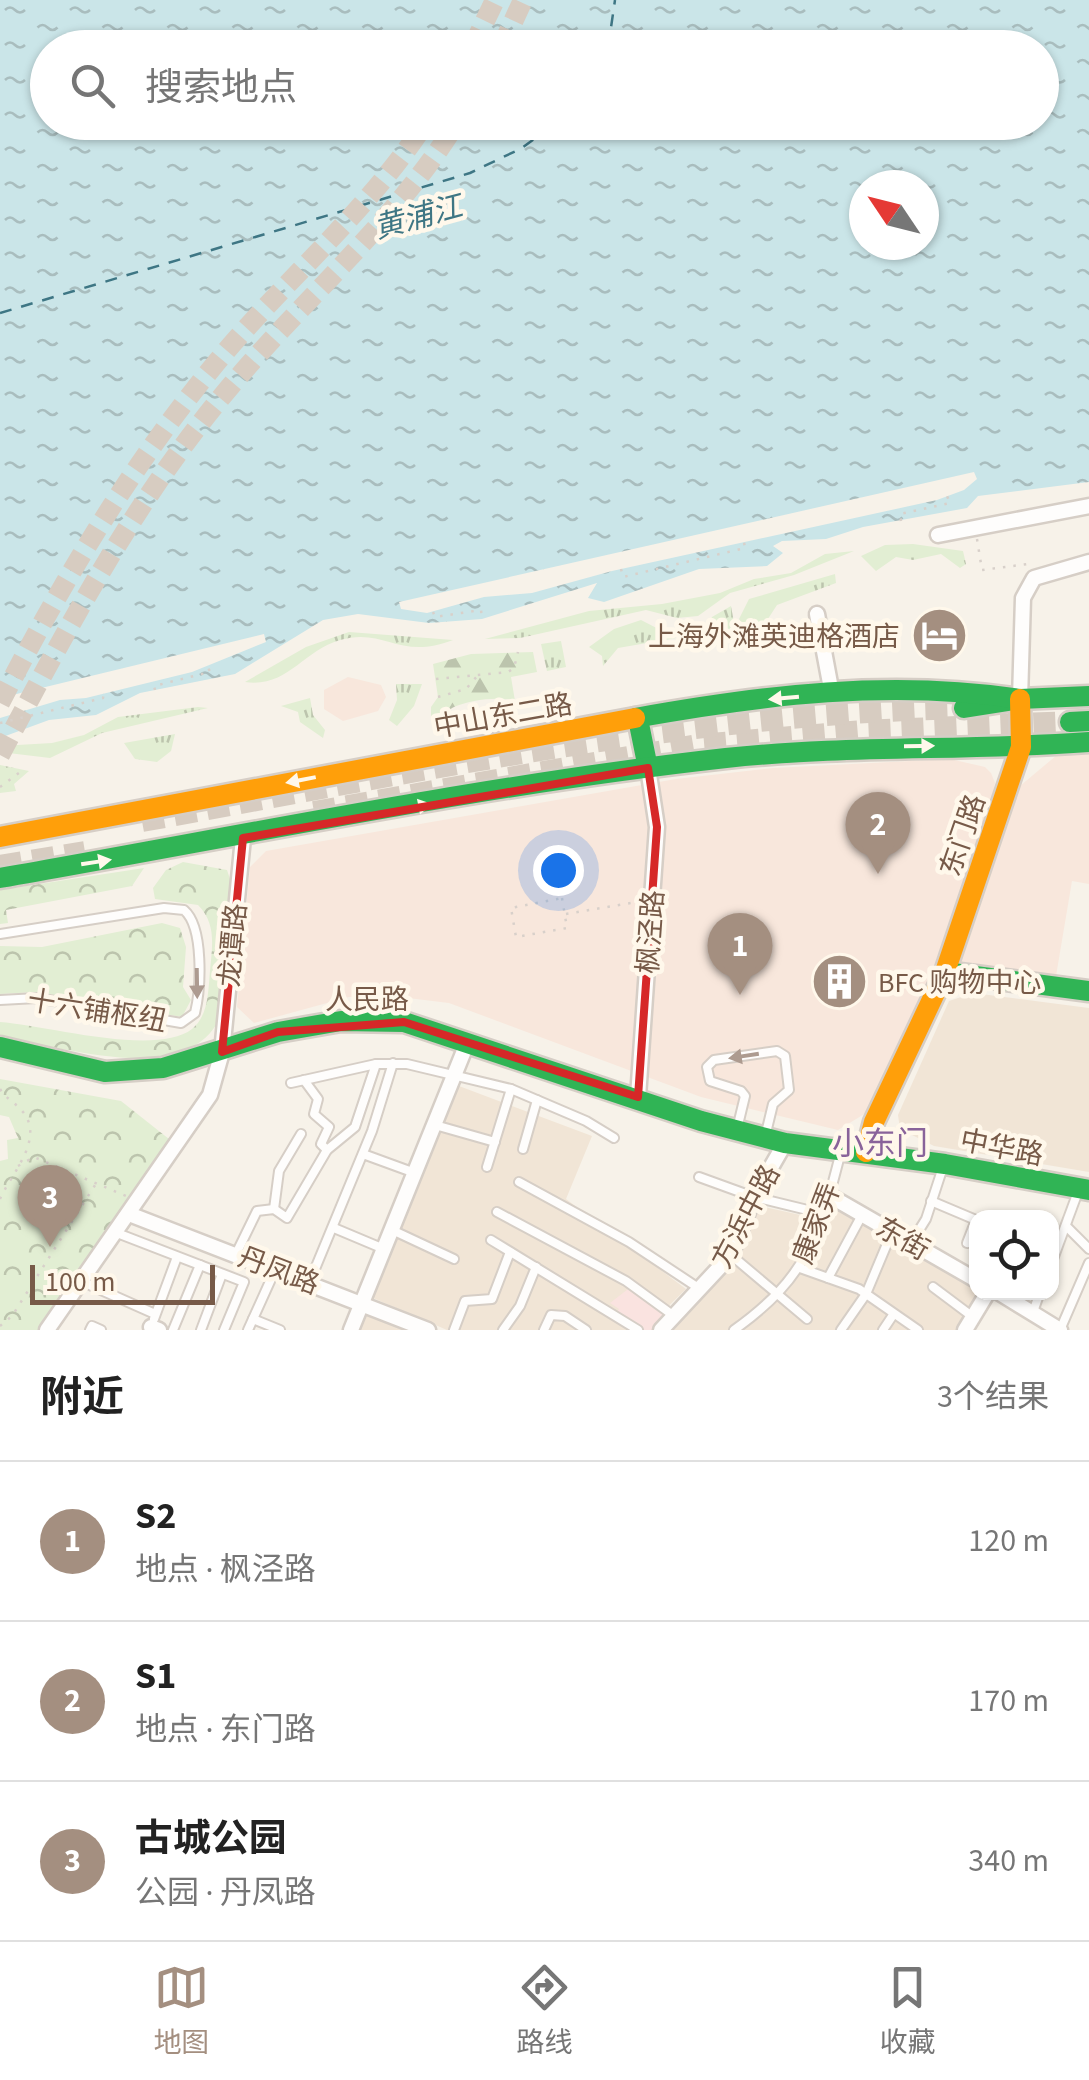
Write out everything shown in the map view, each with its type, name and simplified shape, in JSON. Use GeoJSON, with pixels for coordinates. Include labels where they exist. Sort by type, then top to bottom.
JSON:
{"type":"FeatureCollection","features":[{"type":"Feature","properties":{"kind":"main road","name":"中山东二路"},"geometry":{"type":"LineString","coordinates":[[0,837],[719,705],[919,688],[974,689],[1020,699]]}},
{"type":"Feature","properties":{"kind":"main road"},"geometry":{"type":"LineString","coordinates":[[919,688],[952,700],[994,704]]}},
{"type":"Feature","properties":{"kind":"main road"},"geometry":{"type":"LineString","coordinates":[[964,708],[1020,699],[1089,696]]}},
{"type":"Feature","properties":{"kind":"main road","name":"东门路"},"geometry":{"type":"LineString","coordinates":[[866,1152],[874,1122],[944,972],[1020,747],[1020,699]]}},
{"type":"Feature","properties":{"kind":"main road"},"geometry":{"type":"LineString","coordinates":[[638,719],[648,768]]}},
{"type":"Feature","properties":{"kind":"main road"},"geometry":{"type":"LineString","coordinates":[[0,878],[648,768],[892,746],[1020,747],[1089,742]]}},
{"type":"Feature","properties":{"kind":"main road"},"geometry":{"type":"LineString","coordinates":[[944,972],[1089,991]]}},
{"type":"Feature","properties":{"kind":"main road","name":"人民路"},"geometry":{"type":"LineString","coordinates":[[0,1047],[105,1072],[163,1068],[278,1032],[341,1021],[404,1022],[775,1140]]}},
{"type":"Feature","properties":{"kind":"main road","name":"中华路"},"geometry":{"type":"LineString","coordinates":[[775,1140],[945,1164],[1084,1190]]}},
{"type":"Feature","properties":{"kind":"street"},"geometry":{"type":"LineString","coordinates":[[938,536],[1089,506]]}},
{"type":"Feature","properties":{"kind":"street"},"geometry":{"type":"LineString","coordinates":[[1034,578],[1089,562]]}},
{"type":"Feature","properties":{"kind":"street","name":"东门路"},"geometry":{"type":"LineString","coordinates":[[1020,699],[1023,598],[1034,578]]}},
{"type":"Feature","properties":{"kind":"street"},"geometry":{"type":"LineString","coordinates":[[817,614],[832,694]]}},
{"type":"Feature","properties":{"kind":"street","name":"枫泾路"},"geometry":{"type":"LineString","coordinates":[[638,1097],[658,827],[648,768]]}},
{"type":"Feature","properties":{"kind":"street","name":"龙谭路"},"geometry":{"type":"LineString","coordinates":[[47,1330],[210,1094],[222,1052],[243,838]]}},
{"type":"Feature","properties":{"kind":"street"},"geometry":{"type":"LineString","coordinates":[[351,1330],[468,1040]]}},
{"type":"Feature","properties":{"kind":"street","name":"方浜中路"},"geometry":{"type":"LineString","coordinates":[[661,1330],[731,1255],[775,1140]]}},
{"type":"Feature","properties":{"kind":"street","name":"东街"},"geometry":{"type":"LineString","coordinates":[[830,1196],[969,1276]]}},
{"type":"Feature","properties":{"kind":"street","name":"丹凤路"},"geometry":{"type":"LineString","coordinates":[[134,1208],[236,1254],[362,1303],[403,1325],[428,1330]]}},
{"type":"Feature","properties":{"kind":"street"},"geometry":{"type":"LineString","coordinates":[[969,1323],[983,1300]]}},
{"type":"Feature","properties":{"kind":"street"},"geometry":{"type":"LineString","coordinates":[[1009,1300],[1035,1320],[1060,1330]]}},
{"type":"Feature","properties":{"kind":"lane","name":"十六铺枢纽"},"geometry":{"type":"LineString","coordinates":[[0,934],[164,908],[184,910],[194,921],[199,992],[196,1012],[180,1024],[37,998],[0,1000]]}},
{"type":"Feature","properties":{"kind":"lane"},"geometry":{"type":"LineString","coordinates":[[736,1130],[745,1096],[710,1082],[707,1068],[714,1060],[777,1050],[785,1056],[790,1090],[773,1104],[775,1140]]}},
{"type":"Feature","properties":{"kind":"lane"},"geometry":{"type":"LineString","coordinates":[[310,1281],[363,1154],[393,1063]]}},
{"type":"Feature","properties":{"kind":"lane"},"geometry":{"type":"LineString","coordinates":[[290,1083],[393,1063],[511,1089],[614,1138]]}},
{"type":"Feature","properties":{"kind":"lane"},"geometry":{"type":"LineString","coordinates":[[236,1254],[258,1211],[274,1209],[287,1218],[327,1150],[355,1127],[376,1064]]}},
{"type":"Feature","properties":{"kind":"lane"},"geometry":{"type":"LineString","coordinates":[[304,1080],[318,1099],[314,1114],[329,1126],[321,1144],[327,1150]]}},
{"type":"Feature","properties":{"kind":"lane"},"geometry":{"type":"LineString","coordinates":[[487,1166],[511,1089]]}},
{"type":"Feature","properties":{"kind":"lane"},"geometry":{"type":"LineString","coordinates":[[522,1149],[537,1100]]}},
{"type":"Feature","properties":{"kind":"lane"},"geometry":{"type":"LineString","coordinates":[[435,1125],[495,1142]]}},
{"type":"Feature","properties":{"kind":"lane"},"geometry":{"type":"LineString","coordinates":[[274,1209],[279,1171],[301,1134]]}},
{"type":"Feature","properties":{"kind":"lane","name":"康家弄"},"geometry":{"type":"LineString","coordinates":[[734,1330],[777,1298],[800,1268],[824,1214],[841,1149]]}},
{"type":"Feature","properties":{"kind":"lane"},"geometry":{"type":"LineString","coordinates":[[363,1154],[415,1174]]}},
{"type":"Feature","properties":{"kind":"lane"},"geometry":{"type":"LineString","coordinates":[[912,1242],[945,1164]]}},
{"type":"Feature","properties":{"kind":"lane"},"geometry":{"type":"LineString","coordinates":[[699,1177],[754,1197],[824,1214]]}},
{"type":"Feature","properties":{"kind":"lane"},"geometry":{"type":"LineString","coordinates":[[519,1182],[629,1242],[702,1290]]}},
{"type":"Feature","properties":{"kind":"lane"},"geometry":{"type":"LineString","coordinates":[[1059,1242],[1084,1190]]}},
{"type":"Feature","properties":{"kind":"lane"},"geometry":{"type":"LineString","coordinates":[[932,1201],[969,1217]]}},
{"type":"Feature","properties":{"kind":"lane"},"geometry":{"type":"LineString","coordinates":[[497,1212],[626,1281],[674,1316]]}},
{"type":"Feature","properties":{"kind":"lane"},"geometry":{"type":"LineString","coordinates":[[828,1278],[862,1214]]}},
{"type":"Feature","properties":{"kind":"lane"},"geometry":{"type":"LineString","coordinates":[[1066,1226],[1089,1249]]}},
{"type":"Feature","properties":{"kind":"lane"},"geometry":{"type":"LineString","coordinates":[[334,1228],[384,1249]]}},
{"type":"Feature","properties":{"kind":"lane"},"geometry":{"type":"LineString","coordinates":[[392,1230],[454,1259]]}},
{"type":"Feature","properties":{"kind":"lane"},"geometry":{"type":"LineString","coordinates":[[841,1330],[866,1294],[892,1232]]}},
{"type":"Feature","properties":{"kind":"lane"},"geometry":{"type":"LineString","coordinates":[[117,1233],[244,1282],[224,1330]]}},
{"type":"Feature","properties":{"kind":"lane"},"geometry":{"type":"LineString","coordinates":[[967,1243],[969,1238]]}},
{"type":"Feature","properties":{"kind":"lane"},"geometry":{"type":"LineString","coordinates":[[490,1240],[638,1330]]}},
{"type":"Feature","properties":{"kind":"lane"},"geometry":{"type":"LineString","coordinates":[[454,1330],[465,1301],[492,1299],[510,1252]]}},
{"type":"Feature","properties":{"kind":"lane"},"geometry":{"type":"LineString","coordinates":[[731,1255],[806,1320]]}},
{"type":"Feature","properties":{"kind":"lane"},"geometry":{"type":"LineString","coordinates":[[83,1282],[155,1324],[177,1257]]}},
{"type":"Feature","properties":{"kind":"lane"},"geometry":{"type":"LineString","coordinates":[[1060,1330],[1089,1263]]}},
{"type":"Feature","properties":{"kind":"lane"},"geometry":{"type":"LineString","coordinates":[[173,1330],[200,1265]]}},
{"type":"Feature","properties":{"kind":"lane"},"geometry":{"type":"LineString","coordinates":[[503,1330],[520,1306],[536,1267]]}},
{"type":"Feature","properties":{"kind":"lane"},"geometry":{"type":"LineString","coordinates":[[248,1330],[276,1268]]}},
{"type":"Feature","properties":{"kind":"lane"},"geometry":{"type":"LineString","coordinates":[[800,1268],[866,1294],[917,1330]]}},
{"type":"Feature","properties":{"kind":"lane"},"geometry":{"type":"LineString","coordinates":[[201,1330],[222,1274]]}},
{"type":"Feature","properties":{"kind":"lane"},"geometry":{"type":"LineString","coordinates":[[933,1287],[969,1323]]}},
{"type":"Feature","properties":{"kind":"lane"},"geometry":{"type":"LineString","coordinates":[[544,1330],[551,1315],[565,1316],[586,1330]]}},
{"type":"Feature","properties":{"kind":"lane"},"geometry":{"type":"LineString","coordinates":[[883,1330],[893,1315]]}},
{"type":"Feature","properties":{"kind":"lane"},"geometry":{"type":"LineString","coordinates":[[253,1319],[280,1330]]}},
{"type":"Feature","properties":{"kind":"lane"},"geometry":{"type":"LineString","coordinates":[[90,1330],[92,1326],[101,1330]]}},
{"type":"Feature","properties":{"kind":"path"},"geometry":{"type":"LineString","coordinates":[[901,521],[900,514],[950,502],[947,496]]}},
{"type":"Feature","properties":{"kind":"path"},"geometry":{"type":"LineString","coordinates":[[976,528],[982,570],[1028,564],[1034,578]]}},
{"type":"Feature","properties":{"kind":"path"},"geometry":{"type":"LineString","coordinates":[[621,569],[623,576],[680,566],[745,548],[744,542]]}},
{"type":"Feature","properties":{"kind":"path"},"geometry":{"type":"LineString","coordinates":[[680,566],[682,573]]}},
{"type":"Feature","properties":{"kind":"path"},"geometry":{"type":"LineString","coordinates":[[433,612],[435,617],[482,610],[482,618]]}},
{"type":"Feature","properties":{"kind":"path"},"geometry":{"type":"LineString","coordinates":[[436,679],[508,672],[514,668],[518,652]]}},
{"type":"Feature","properties":{"kind":"path"},"geometry":{"type":"LineString","coordinates":[[155,690],[154,686],[210,672],[208,667]]}},
{"type":"Feature","properties":{"kind":"path"},"geometry":{"type":"LineString","coordinates":[[438,697],[466,688],[478,675]]}},
{"type":"Feature","properties":{"kind":"path"},"geometry":{"type":"LineString","coordinates":[[0,722],[103,698],[104,693]]}},
{"type":"Feature","properties":{"kind":"path"},"geometry":{"type":"LineString","coordinates":[[48,712],[49,720]]}},
{"type":"Feature","properties":{"kind":"path"},"geometry":{"type":"LineString","coordinates":[[0,787],[24,769]]}},
{"type":"Feature","properties":{"kind":"path"},"geometry":{"type":"LineString","coordinates":[[562,898],[564,914],[567,928],[516,937],[511,908],[562,898]]}},
{"type":"Feature","properties":{"kind":"path"},"geometry":{"type":"LineString","coordinates":[[564,914],[652,899]]}},
{"type":"Feature","properties":{"kind":"path"},"geometry":{"type":"LineString","coordinates":[[0,1089],[24,1112],[31,1128],[18,1166],[0,1199]]}},
{"type":"Feature","properties":{"kind":"path"},"geometry":{"type":"LineString","coordinates":[[18,1166],[34,1157],[97,1182],[134,1208]]}},
{"type":"Feature","properties":{"kind":"path"},"geometry":{"type":"LineString","coordinates":[[0,1178],[8,1179]]}},
{"type":"Feature","properties":{"kind":"path"},"geometry":{"type":"LineString","coordinates":[[0,1326],[12,1316],[97,1182]]}},
{"type":"Feature","properties":{"kind":"highlighted area"},"geometry":{"type":"Polygon","coordinates":[[[648,768],[657,827],[638,1097],[404,1022],[278,1032],[222,1052],[243,838],[648,768]]]}},
{"type":"Feature","properties":{"kind":"shaded area"},"geometry":{"type":"Polygon","coordinates":[[[348,677],[381,685],[386,697],[378,711],[343,721],[324,709],[324,690],[348,677]]]}},
{"type":"Feature","properties":{"kind":"shaded area"},"geometry":{"type":"Polygon","coordinates":[[[1089,752],[1089,884],[1072,881],[1056,976],[960,966],[1020,786],[1057,755],[1089,752]]]}},
{"type":"Feature","properties":{"kind":"shaded area"},"geometry":{"type":"Polygon","coordinates":[[[950,759],[985,767],[991,773],[995,783],[987,821],[922,998],[866,1113],[838,1130],[701,1097],[449,1003],[383,995],[349,997],[254,1023],[237,1007],[250,867],[266,851],[676,779],[773,768],[950,759]]]}},
{"type":"Feature","properties":{"kind":"shaded area"},"geometry":{"type":"Polygon","coordinates":[[[973,993],[1089,1008],[1089,1172],[934,1146],[900,1129],[898,1115],[949,1001],[973,993]]]}},
{"type":"Feature","properties":{"kind":"shaded area"},"geometry":{"type":"Polygon","coordinates":[[[459,1086],[592,1136],[566,1199],[686,1289],[644,1330],[447,1330],[373,1298],[459,1086]]]}},
{"type":"Feature","properties":{"kind":"shaded area"},"geometry":{"type":"Polygon","coordinates":[[[760,1206],[814,1218],[837,1208],[969,1285],[969,1300],[978,1300],[959,1330],[668,1330],[733,1267],[760,1206]]]}},
{"type":"Feature","properties":{"kind":"shaded area"},"geometry":{"type":"Polygon","coordinates":[[[632,1286],[674,1316],[661,1330],[638,1330],[615,1315],[619,1309],[610,1303],[632,1286]]]}},
{"type":"Feature","properties":{"kind":"shaded area"},"geometry":{"type":"Polygon","coordinates":[[[365,1313],[407,1330],[358,1330],[365,1313]]]}},
{"type":"Feature","properties":{"kind":"green space"},"geometry":{"type":"Polygon","coordinates":[[[913,544],[963,551],[966,564],[960,568],[941,554],[913,560],[896,557],[876,571],[861,556],[885,545],[913,544]]]}},
{"type":"Feature","properties":{"kind":"green space"},"geometry":{"type":"Polygon","coordinates":[[[854,551],[794,575],[730,593],[698,616],[677,618],[646,610],[520,638],[485,639],[589,611],[662,604],[720,593],[754,579],[791,573],[825,554],[854,551]]]}},
{"type":"Feature","properties":{"kind":"green space"},"geometry":{"type":"Polygon","coordinates":[[[835,574],[836,583],[777,605],[762,628],[748,632],[739,619],[749,599],[835,574]]]}},
{"type":"Feature","properties":{"kind":"green space"},"geometry":{"type":"Polygon","coordinates":[[[731,606],[737,640],[708,648],[702,634],[712,617],[731,606]]]}},
{"type":"Feature","properties":{"kind":"green space"},"geometry":{"type":"Polygon","coordinates":[[[641,620],[676,638],[618,648],[603,666],[602,656],[589,647],[614,629],[641,620]]]}},
{"type":"Feature","properties":{"kind":"green space"},"geometry":{"type":"Polygon","coordinates":[[[349,632],[453,640],[419,647],[369,637],[340,640],[273,680],[245,682],[306,647],[349,632]]]}},
{"type":"Feature","properties":{"kind":"green space"},"geometry":{"type":"Polygon","coordinates":[[[561,641],[566,667],[547,671],[541,644],[561,641]]]}},
{"type":"Feature","properties":{"kind":"green space"},"geometry":{"type":"Polygon","coordinates":[[[533,652],[537,672],[511,677],[515,701],[476,701],[431,718],[431,707],[438,697],[433,664],[471,654],[533,652]]]}},
{"type":"Feature","properties":{"kind":"green space"},"geometry":{"type":"Polygon","coordinates":[[[396,684],[422,684],[414,706],[397,726],[389,720],[397,700],[396,684]]]}},
{"type":"Feature","properties":{"kind":"green space"},"geometry":{"type":"Polygon","coordinates":[[[310,698],[313,715],[325,730],[323,738],[300,722],[298,712],[281,706],[310,698]]]}},
{"type":"Feature","properties":{"kind":"green space"},"geometry":{"type":"Polygon","coordinates":[[[208,708],[102,733],[50,758],[0,752],[0,746],[52,743],[84,735],[118,717],[208,708]]]}},
{"type":"Feature","properties":{"kind":"green space"},"geometry":{"type":"Polygon","coordinates":[[[175,734],[171,751],[157,762],[135,759],[124,743],[175,734]]]}},
{"type":"Feature","properties":{"kind":"green space"},"geometry":{"type":"Polygon","coordinates":[[[0,765],[29,771],[14,784],[16,791],[0,793],[0,765]]]}},
{"type":"Feature","properties":{"kind":"green space"},"geometry":{"type":"Polygon","coordinates":[[[183,862],[227,870],[233,888],[216,1025],[198,1044],[174,1054],[146,1058],[84,1053],[0,1038],[0,1022],[127,1040],[175,1037],[192,1029],[207,1002],[211,928],[198,905],[155,899],[153,888],[166,870],[183,862]]]}},
{"type":"Feature","properties":{"kind":"green space"},"geometry":{"type":"Polygon","coordinates":[[[144,868],[132,886],[6,910],[8,923],[0,924],[0,890],[144,868]]]}},
{"type":"Feature","properties":{"kind":"green space"},"geometry":{"type":"Polygon","coordinates":[[[162,923],[180,928],[186,947],[183,987],[191,1000],[182,1017],[36,992],[0,994],[0,946],[42,947],[162,923]]]}},
{"type":"Feature","properties":{"kind":"green space"},"geometry":{"type":"Polygon","coordinates":[[[0,1079],[121,1101],[169,1139],[68,1295],[39,1330],[0,1330],[0,1079]]]}},
{"type":"Feature","properties":{"kind":"water","name":"黄浦江"},"geometry":{"type":"Polygon","coordinates":[[[0,0],[1089,0],[1089,482],[978,496],[967,508],[863,527],[826,539],[782,541],[773,546],[783,553],[767,566],[699,569],[604,602],[588,598],[597,583],[482,619],[429,623],[358,614],[323,620],[235,674],[140,693],[96,715],[49,720],[0,738],[0,0]]]}},
{"type":"Feature","properties":{"kind":"pier"},"geometry":{"type":"Polygon","coordinates":[[[974,472],[977,479],[964,490],[937,500],[612,571],[532,593],[484,597],[427,613],[401,609],[399,602],[974,472]]]}},
{"type":"Feature","properties":{"kind":"pier"},"geometry":{"type":"Polygon","coordinates":[[[264,634],[266,642],[192,672],[86,698],[60,700],[0,718],[0,698],[264,634]]]}},
{"type":"Feature","properties":{"kind":"pier"},"geometry":{"type":"Polygon","coordinates":[[[0,1115],[9,1117],[18,1138],[7,1140],[8,1159],[0,1161],[0,1115]]]}},
{"type":"Feature","properties":{"kind":"ferry route"},"geometry":{"type":"LineString","coordinates":[[611,30],[615,0]]}},
{"type":"Feature","properties":{"kind":"ferry route"},"geometry":{"type":"LineString","coordinates":[[0,313],[470,173],[533,140]]}},
{"type":"Feature","properties":{"kind":"tunnel"},"geometry":{"type":"LineString","coordinates":[[481,30],[495,0]]}},
{"type":"Feature","properties":{"kind":"tunnel"},"geometry":{"type":"LineString","coordinates":[[509,30],[523,0]]}},
{"type":"Feature","properties":{"kind":"tunnel"},"geometry":{"type":"LineString","coordinates":[[0,703],[73,570],[154,443],[216,363],[352,216],[413,140]]}},
{"type":"Feature","properties":{"kind":"tunnel"},"geometry":{"type":"LineString","coordinates":[[0,755],[78,612],[163,474],[229,388],[377,227],[444,140]]}},
{"type":"Feature","properties":{"kind":"tunnel"},"geometry":{"type":"LineString","coordinates":[[142,821],[449,765],[654,733],[757,721],[964,708]]}},
{"type":"Feature","properties":{"kind":"tunnel"},"geometry":{"type":"LineString","coordinates":[[314,812],[698,745],[863,731],[1070,722]]}},
{"type":"Feature","properties":{"kind":"tunnel"},"geometry":{"type":"LineString","coordinates":[[0,866],[85,852]]}},
{"type":"Feature","properties":{"kind":"traffic: fast"},"geometry":{"type":"LineString","coordinates":[[635,718],[827,692],[923,690],[1020,699]]}},
{"type":"Feature","properties":{"kind":"traffic: fast"},"geometry":{"type":"LineString","coordinates":[[964,708],[1020,699],[1089,696]]}},
{"type":"Feature","properties":{"kind":"traffic: fast"},"geometry":{"type":"LineString","coordinates":[[638,719],[648,768]]}},
{"type":"Feature","properties":{"kind":"traffic: fast"},"geometry":{"type":"LineString","coordinates":[[1070,722],[1089,721]]}},
{"type":"Feature","properties":{"kind":"traffic: fast"},"geometry":{"type":"LineString","coordinates":[[0,878],[453,797],[635,769],[771,754],[1089,742]]}},
{"type":"Feature","properties":{"kind":"traffic: fast"},"geometry":{"type":"LineString","coordinates":[[945,972],[1089,991]]}},
{"type":"Feature","properties":{"kind":"traffic: fast"},"geometry":{"type":"LineString","coordinates":[[0,1047],[105,1072],[163,1068],[278,1032],[341,1021],[404,1022],[701,1121],[785,1143],[945,1164],[1089,1190]]}},
{"type":"Feature","properties":{"kind":"traffic: slow"},"geometry":{"type":"LineString","coordinates":[[866,1152],[874,1122],[945,972],[1021,747],[1020,699]]}},
{"type":"Feature","properties":{"kind":"traffic: slow"},"geometry":{"type":"LineString","coordinates":[[0,837],[635,718]]}},
{"type":"Feature","properties":{"kind":"place","name":"上海外滩英迪格酒店"},"geometry":{"type":"Point","coordinates":[939,636]}},
{"type":"Feature","properties":{"kind":"place","name":"S1"},"geometry":{"type":"Point","coordinates":[878,874]}},
{"type":"Feature","properties":{"kind":"place","name":"BFC 购物中心"},"geometry":{"type":"Point","coordinates":[839,982]}},
{"type":"Feature","properties":{"kind":"place","name":"S2"},"geometry":{"type":"Point","coordinates":[740,995]}},
{"type":"Feature","properties":{"kind":"place","name":"古城公园"},"geometry":{"type":"Point","coordinates":[50,1247]}},
{"type":"Feature","properties":{"kind":"district","name":"小东门"},"geometry":{"type":"Point","coordinates":[880,1143]}}]}
